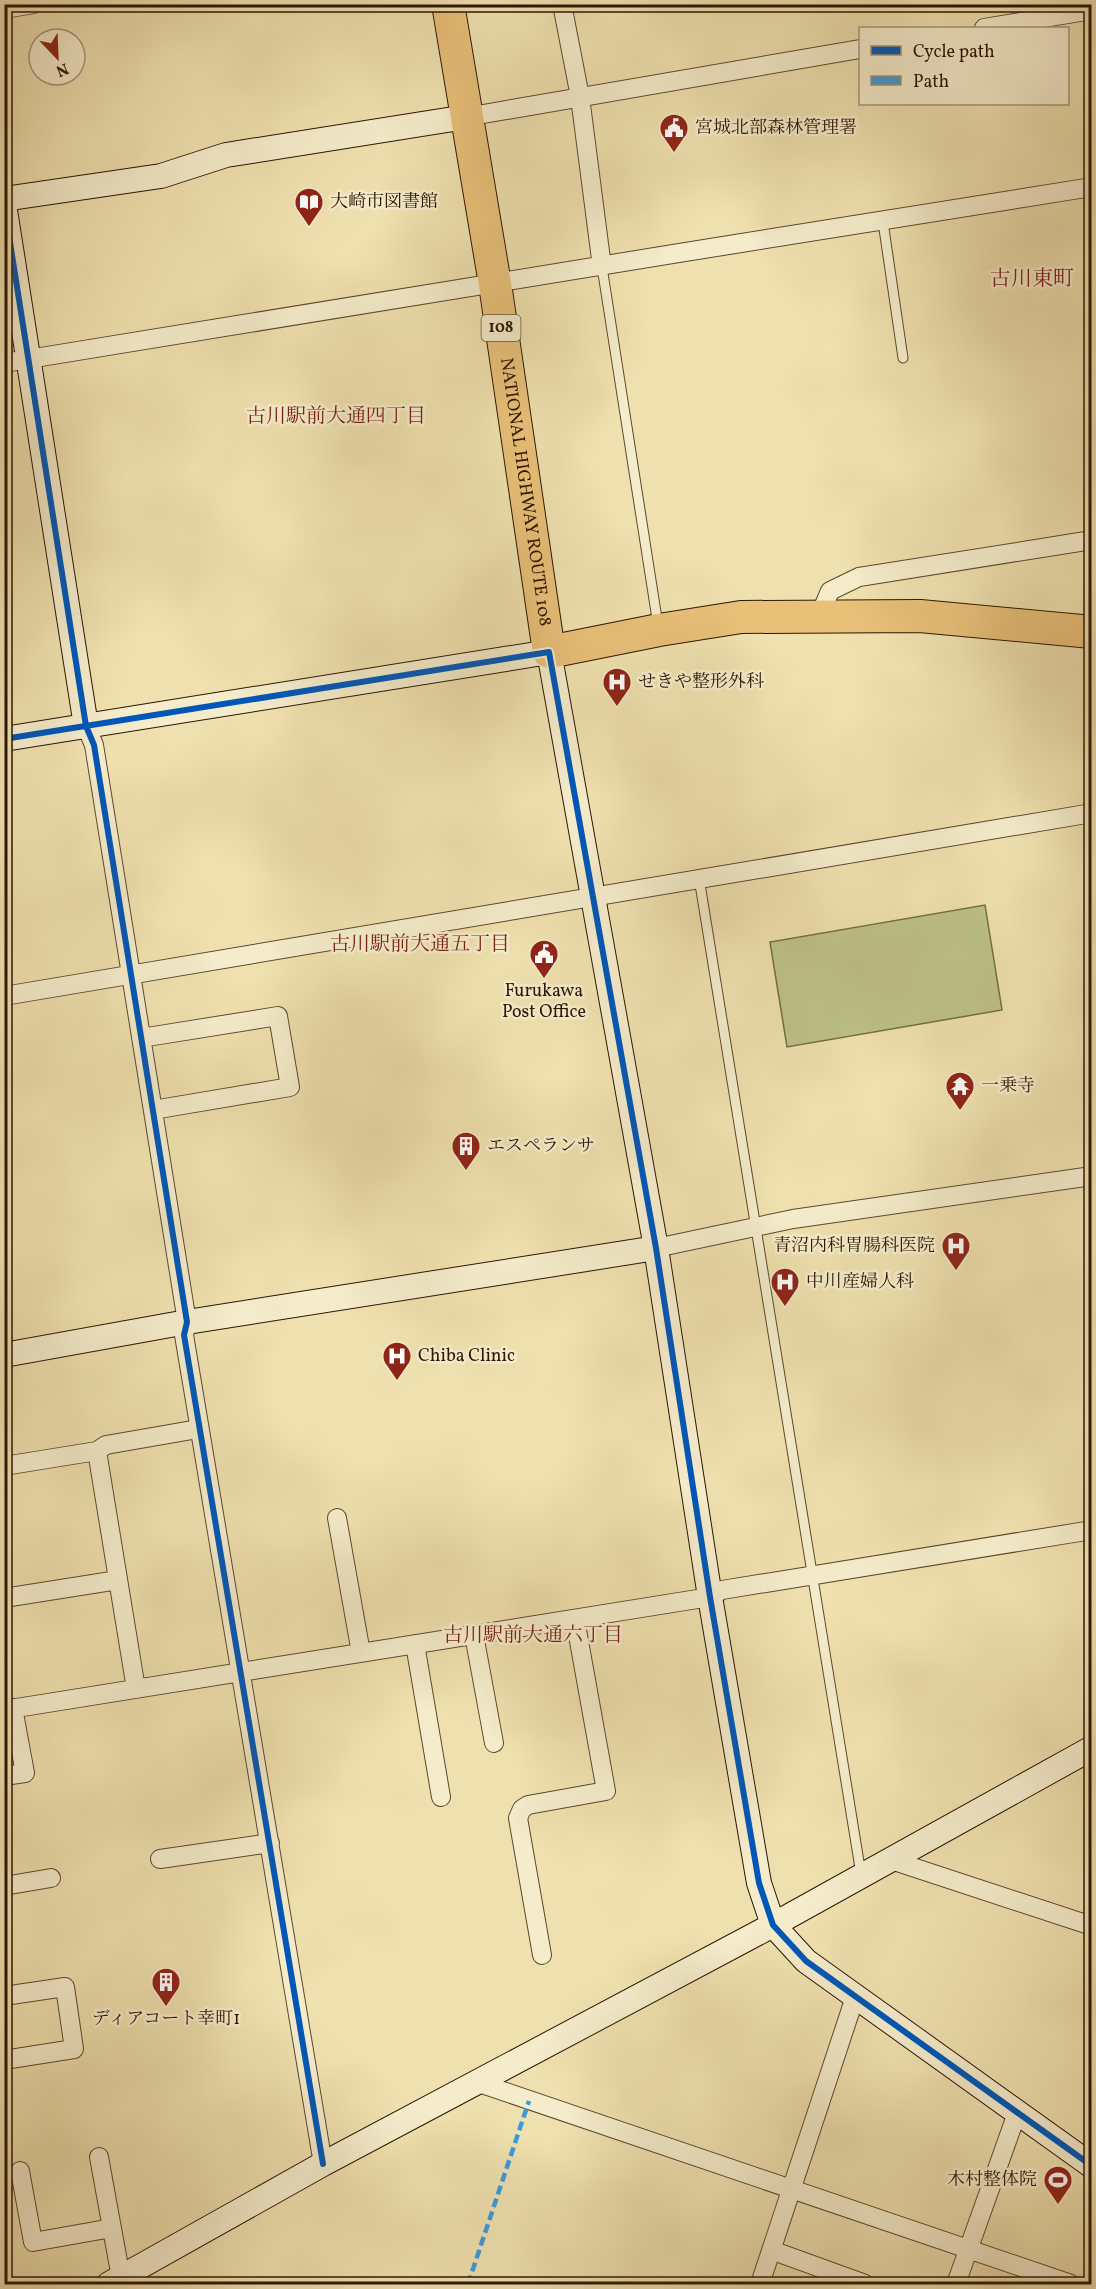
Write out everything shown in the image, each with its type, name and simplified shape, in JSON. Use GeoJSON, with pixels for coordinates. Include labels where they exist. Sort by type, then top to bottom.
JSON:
{"type":"FeatureCollection","features":[{"type":"Feature","properties":{"kind":"highway","name":"NATIONAL HIGHWAY ROUTE 108"},"geometry":{"type":"LineString","coordinates":[[448,4],[495,284],[549,652],[659,630],[741,617],[920,615],[1092,632]]}},
{"type":"Feature","properties":{"kind":"street"},"geometry":{"type":"LineString","coordinates":[[4,9],[34,4]]}},
{"type":"Feature","properties":{"kind":"street"},"geometry":{"type":"LineString","coordinates":[[562,4],[579,97],[602,267]]}},
{"type":"Feature","properties":{"kind":"street"},"geometry":{"type":"LineString","coordinates":[[990,27],[1092,10]]}},
{"type":"Feature","properties":{"kind":"street"},"geometry":{"type":"LineString","coordinates":[[4,199],[161,176],[226,155],[466,117],[859,49]]}},
{"type":"Feature","properties":{"kind":"street"},"geometry":{"type":"LineString","coordinates":[[4,363],[602,267],[753,240],[883,222],[1092,187]]}},
{"type":"Feature","properties":{"kind":"street"},"geometry":{"type":"LineString","coordinates":[[4,204],[86,726],[94,745],[187,1322],[184,1335],[198,1429],[324,2164]]}},
{"type":"Feature","properties":{"kind":"street"},"geometry":{"type":"LineString","coordinates":[[819,617],[830,591],[859,578],[1092,540]]}},
{"type":"Feature","properties":{"kind":"street"},"geometry":{"type":"LineString","coordinates":[[4,739],[549,652],[656,1248],[710,1597],[759,1883],[773,1925],[806,1961],[1092,2166]]}},
{"type":"Feature","properties":{"kind":"street"},"geometry":{"type":"LineString","coordinates":[[4,996],[1092,813]]}},
{"type":"Feature","properties":{"kind":"street"},"geometry":{"type":"LineString","coordinates":[[141,1038],[278,1016],[290,1087],[153,1110]]}},
{"type":"Feature","properties":{"kind":"street"},"geometry":{"type":"LineString","coordinates":[[4,1354],[187,1322],[656,1248],[805,1217],[1092,1176]]}},
{"type":"Feature","properties":{"kind":"street"},"geometry":{"type":"LineString","coordinates":[[4,1466],[97,1451],[106,1445],[198,1429]]}},
{"type":"Feature","properties":{"kind":"street"},"geometry":{"type":"LineString","coordinates":[[97,1451],[136,1689]]}},
{"type":"Feature","properties":{"kind":"street"},"geometry":{"type":"LineString","coordinates":[[337,1518],[361,1653]]}},
{"type":"Feature","properties":{"kind":"street"},"geometry":{"type":"LineString","coordinates":[[4,1776],[25,1773],[9,1709],[710,1597],[722,1590],[812,1574],[1092,1530]]}},
{"type":"Feature","properties":{"kind":"street"},"geometry":{"type":"LineString","coordinates":[[4,1598],[118,1580]]}},
{"type":"Feature","properties":{"kind":"street"},"geometry":{"type":"LineString","coordinates":[[542,1955],[518,1818],[522,1809],[528,1805],[606,1791],[575,1619]]}},
{"type":"Feature","properties":{"kind":"street"},"geometry":{"type":"LineString","coordinates":[[474,1635],[494,1743]]}},
{"type":"Feature","properties":{"kind":"street"},"geometry":{"type":"LineString","coordinates":[[415,1644],[441,1797]]}},
{"type":"Feature","properties":{"kind":"street"},"geometry":{"type":"LineString","coordinates":[[99,2157],[112,2228],[115,2281],[324,2164],[773,1925],[1092,1748]]}},
{"type":"Feature","properties":{"kind":"street"},"geometry":{"type":"LineString","coordinates":[[160,1859],[270,1843]]}},
{"type":"Feature","properties":{"kind":"street"},"geometry":{"type":"LineString","coordinates":[[891,1860],[1092,1926]]}},
{"type":"Feature","properties":{"kind":"street"},"geometry":{"type":"LineString","coordinates":[[4,1886],[51,1878]]}},
{"type":"Feature","properties":{"kind":"street"},"geometry":{"type":"LineString","coordinates":[[4,1996],[65,1987],[74,2049],[4,2060]]}},
{"type":"Feature","properties":{"kind":"street"},"geometry":{"type":"LineString","coordinates":[[759,2284],[855,1997]]}},
{"type":"Feature","properties":{"kind":"street"},"geometry":{"type":"LineString","coordinates":[[476,2082],[1061,2283]]}},
{"type":"Feature","properties":{"kind":"street"},"geometry":{"type":"LineString","coordinates":[[956,2284],[1017,2113]]}},
{"type":"Feature","properties":{"kind":"street"},"geometry":{"type":"LineString","coordinates":[[20,2171],[33,2242],[112,2228]]}},
{"type":"Feature","properties":{"kind":"street"},"geometry":{"type":"LineString","coordinates":[[771,2250],[865,2284]]}},
{"type":"Feature","properties":{"kind":"lane"},"geometry":{"type":"LineString","coordinates":[[883,222],[903,358]]}},
{"type":"Feature","properties":{"kind":"lane"},"geometry":{"type":"LineString","coordinates":[[602,267],[659,630]]}},
{"type":"Feature","properties":{"kind":"lane"},"geometry":{"type":"LineString","coordinates":[[699,878],[862,1876]]}},
{"type":"Feature","properties":{"kind":"green space"},"geometry":{"type":"Polygon","coordinates":[[[985,905],[1002,1010],[787,1047],[770,942],[985,905]]]}},
{"type":"Feature","properties":{"kind":"marked path"},"geometry":{"type":"LineString","coordinates":[[468,2284],[529,2101]]}},
{"type":"Feature","properties":{"kind":"cycle path"},"geometry":{"type":"LineString","coordinates":[[4,204],[86,726],[94,745],[187,1322],[184,1335],[323,2164]]}},
{"type":"Feature","properties":{"kind":"cycle path"},"geometry":{"type":"LineString","coordinates":[[4,739],[549,652],[656,1248],[710,1597],[759,1883],[773,1925],[806,1961],[1092,2166]]}},
{"type":"Feature","properties":{"kind":"place","name":"宮城北部森林管理署"},"geometry":{"type":"Point","coordinates":[674,154]}},
{"type":"Feature","properties":{"kind":"place","name":"大崎市図書館"},"geometry":{"type":"Point","coordinates":[309,228]}},
{"type":"Feature","properties":{"kind":"place","name":"せきや整形外科"},"geometry":{"type":"Point","coordinates":[617,708]}},
{"type":"Feature","properties":{"kind":"place","name":"Furukawa Post Office"},"geometry":{"type":"Point","coordinates":[544,980]}},
{"type":"Feature","properties":{"kind":"place","name":"一乗寺"},"geometry":{"type":"Point","coordinates":[960,1112]}},
{"type":"Feature","properties":{"kind":"place","name":"エスペランサ"},"geometry":{"type":"Point","coordinates":[466,1172]}},
{"type":"Feature","properties":{"kind":"place","name":"青沼内科胃腸科医院"},"geometry":{"type":"Point","coordinates":[956,1272]}},
{"type":"Feature","properties":{"kind":"place","name":"中川産婦人科"},"geometry":{"type":"Point","coordinates":[785,1308]}},
{"type":"Feature","properties":{"kind":"place","name":"Chiba Clinic"},"geometry":{"type":"Point","coordinates":[397,1382]}},
{"type":"Feature","properties":{"kind":"place","name":"ディアコート幸町1"},"geometry":{"type":"Point","coordinates":[166,2008]}},
{"type":"Feature","properties":{"kind":"place","name":"木村整体院"},"geometry":{"type":"Point","coordinates":[1058,2206]}},
{"type":"Feature","properties":{"kind":"district","name":"古川東町"},"geometry":{"type":"Point","coordinates":[1032,279]}},
{"type":"Feature","properties":{"kind":"district","name":"古川駅前大通四丁目"},"geometry":{"type":"Point","coordinates":[336,417]}},
{"type":"Feature","properties":{"kind":"district","name":"古川駅前大通五丁目"},"geometry":{"type":"Point","coordinates":[420,945]}},
{"type":"Feature","properties":{"kind":"district","name":"古川駅前大通六丁目"},"geometry":{"type":"Point","coordinates":[533,1636]}}]}
